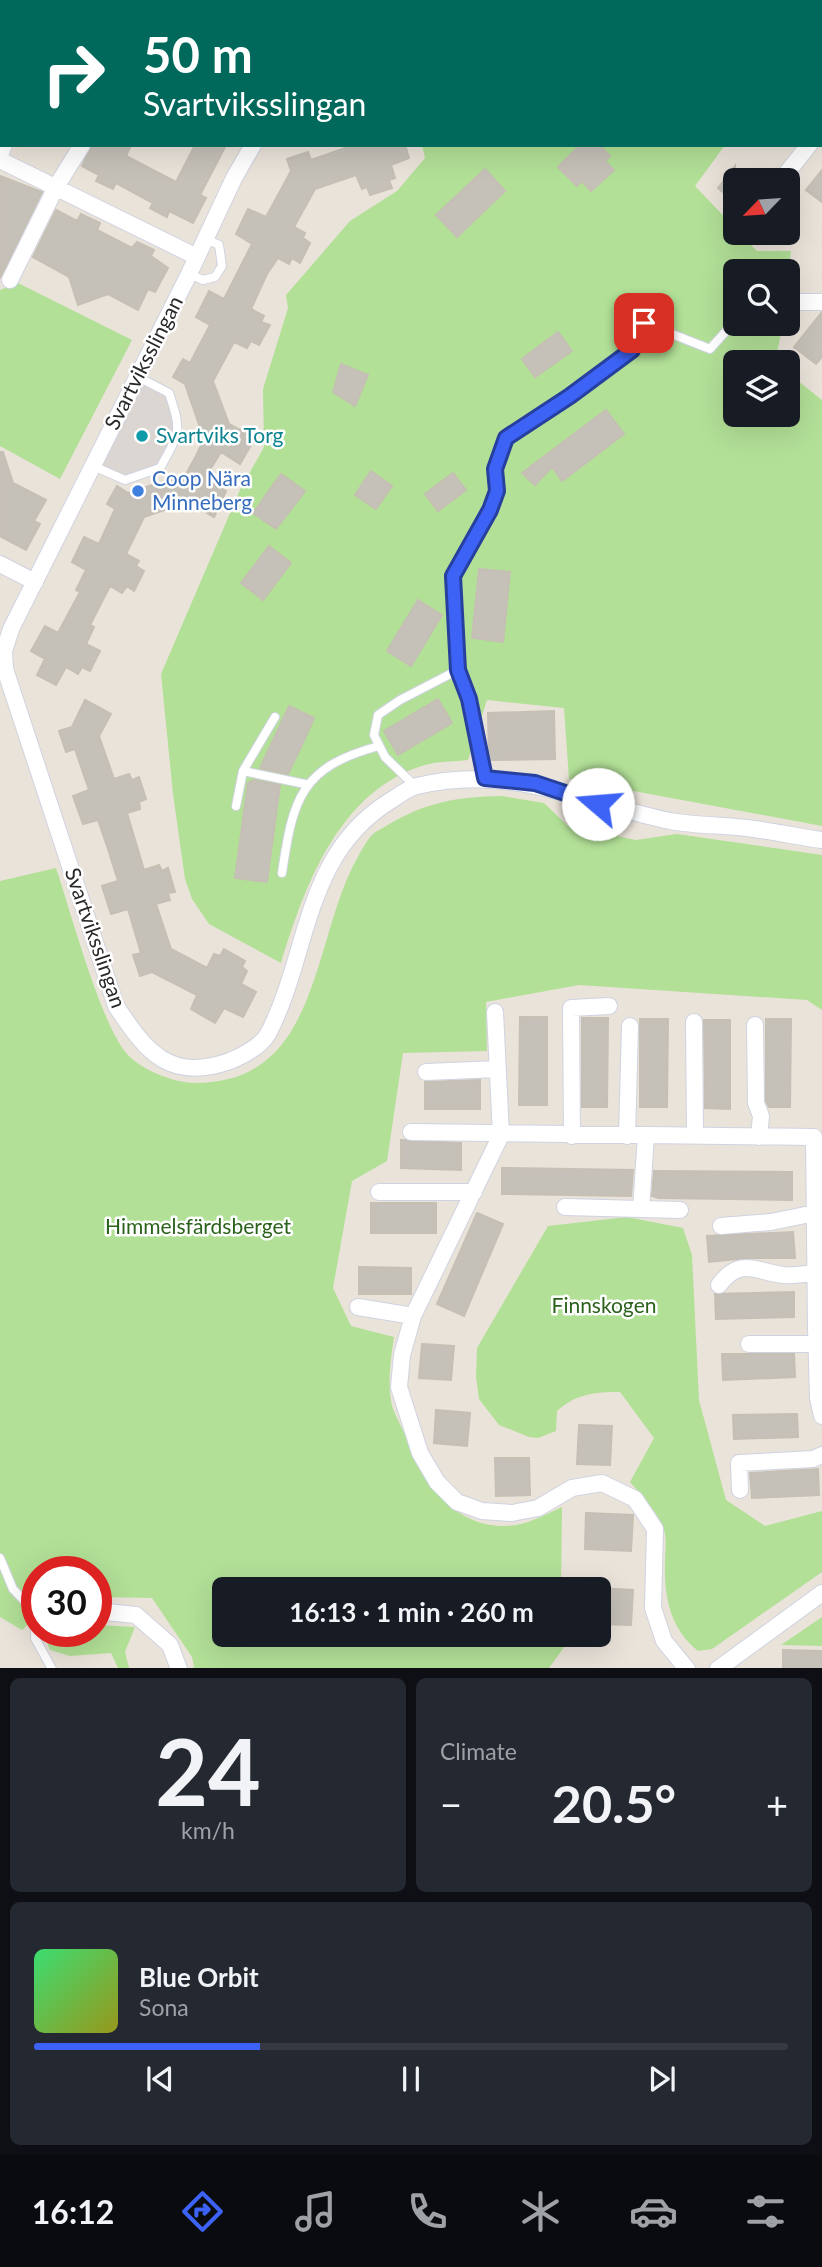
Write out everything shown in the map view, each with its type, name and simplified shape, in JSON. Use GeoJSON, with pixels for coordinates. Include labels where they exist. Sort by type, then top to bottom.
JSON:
{"type":"FeatureCollection","features":[{"type":"Feature","properties":{"kind":"street"},"geometry":{"type":"LineString","coordinates":[[10,280],[56,187],[81,147]]}},
{"type":"Feature","properties":{"kind":"street","name":"Svartviksslingan"},"geometry":{"type":"LineString","coordinates":[[252,147],[233,178],[189,274],[34,582],[11,629],[4,651],[5,669],[116,1006],[140,1042],[163,1061],[186,1069],[206,1069],[241,1057],[266,1037],[293,968],[307,916],[321,880],[342,847],[369,815],[415,786],[485,778],[535,783],[598,804],[674,821],[754,829],[822,841]]}},
{"type":"Feature","properties":{"kind":"street"},"geometry":{"type":"LineString","coordinates":[[791,168],[807,147]]}},
{"type":"Feature","properties":{"kind":"street"},"geometry":{"type":"LineString","coordinates":[[0,157],[197,257]]}},
{"type":"Feature","properties":{"kind":"street"},"geometry":{"type":"LineString","coordinates":[[800,302],[822,302]]}},
{"type":"Feature","properties":{"kind":"street"},"geometry":{"type":"LineString","coordinates":[[0,564],[34,582]]}},
{"type":"Feature","properties":{"kind":"street"},"geometry":{"type":"LineString","coordinates":[[572,1136],[571,1008],[609,1006]]}},
{"type":"Feature","properties":{"kind":"street"},"geometry":{"type":"LineString","coordinates":[[495,1012],[501,1135],[413,1316],[402,1355],[399,1387],[420,1453],[437,1482],[457,1502],[482,1511],[512,1513],[538,1508],[572,1488],[603,1483],[635,1499],[654,1529],[653,1608],[664,1641],[687,1668]]}},
{"type":"Feature","properties":{"kind":"street"},"geometry":{"type":"LineString","coordinates":[[694,1022],[695,1136]]}},
{"type":"Feature","properties":{"kind":"street"},"geometry":{"type":"LineString","coordinates":[[755,1025],[757,1103],[761,1116],[759,1137]]}},
{"type":"Feature","properties":{"kind":"street"},"geometry":{"type":"LineString","coordinates":[[627,1136],[630,1026]]}},
{"type":"Feature","properties":{"kind":"street"},"geometry":{"type":"LineString","coordinates":[[426,1072],[498,1069]]}},
{"type":"Feature","properties":{"kind":"street"},"geometry":{"type":"LineString","coordinates":[[411,1132],[759,1137],[818,1130],[815,1213],[819,1252],[816,1273],[817,1343],[822,1416]]}},
{"type":"Feature","properties":{"kind":"street"},"geometry":{"type":"LineString","coordinates":[[641,1209],[646,1136]]}},
{"type":"Feature","properties":{"kind":"street"},"geometry":{"type":"LineString","coordinates":[[379,1192],[474,1192]]}},
{"type":"Feature","properties":{"kind":"street"},"geometry":{"type":"LineString","coordinates":[[565,1207],[680,1210]]}},
{"type":"Feature","properties":{"kind":"street"},"geometry":{"type":"LineString","coordinates":[[721,1226],[771,1222],[815,1213]]}},
{"type":"Feature","properties":{"kind":"street"},"geometry":{"type":"LineString","coordinates":[[719,1285],[727,1274],[740,1266],[785,1275],[816,1273]]}},
{"type":"Feature","properties":{"kind":"street"},"geometry":{"type":"LineString","coordinates":[[358,1307],[413,1316]]}},
{"type":"Feature","properties":{"kind":"street"},"geometry":{"type":"LineString","coordinates":[[750,1344],[817,1343]]}},
{"type":"Feature","properties":{"kind":"street"},"geometry":{"type":"LineString","coordinates":[[740,1490],[739,1463],[813,1459],[822,1455]]}},
{"type":"Feature","properties":{"kind":"street"},"geometry":{"type":"LineString","coordinates":[[718,1668],[822,1593]]}},
{"type":"Feature","properties":{"kind":"street"},"geometry":{"type":"LineString","coordinates":[[112,1613],[136,1615],[170,1645],[179,1668]]}},
{"type":"Feature","properties":{"kind":"lane"},"geometry":{"type":"LineString","coordinates":[[189,274],[203,280],[215,277],[222,266],[219,245],[206,239]]}},
{"type":"Feature","properties":{"kind":"lane"},"geometry":{"type":"LineString","coordinates":[[485,778],[469,699],[458,670],[453,576],[494,500],[497,491],[495,469],[506,438],[570,396],[632,350],[644,323],[710,349],[723,334]]}},
{"type":"Feature","properties":{"kind":"lane"},"geometry":{"type":"LineString","coordinates":[[93,466],[125,480],[160,468],[172,446],[180,425],[169,393],[136,376]]}},
{"type":"Feature","properties":{"kind":"lane"},"geometry":{"type":"LineString","coordinates":[[415,786],[385,757],[373,735],[379,715],[400,700],[458,670]]}},
{"type":"Feature","properties":{"kind":"lane"},"geometry":{"type":"LineString","coordinates":[[236,806],[243,771],[275,718]]}},
{"type":"Feature","properties":{"kind":"lane"},"geometry":{"type":"LineString","coordinates":[[282,873],[287,839],[306,785],[314,775],[353,753],[379,746]]}},
{"type":"Feature","properties":{"kind":"lane"},"geometry":{"type":"LineString","coordinates":[[243,771],[306,785]]}},
{"type":"Feature","properties":{"kind":"lane"},"geometry":{"type":"LineString","coordinates":[[0,1558],[13,1589],[21,1597]]}},
{"type":"Feature","properties":{"kind":"lane"},"geometry":{"type":"LineString","coordinates":[[40,1647],[52,1668]]}},
{"type":"Feature","properties":{"kind":"green space"},"geometry":{"type":"Polygon","coordinates":[[[422,147],[724,147],[695,186],[723,215],[723,245],[751,245],[757,251],[791,251],[790,259],[723,259],[723,336],[780,336],[778,350],[723,350],[723,427],[800,427],[800,383],[822,400],[822,826],[569,779],[564,708],[487,700],[468,760],[425,765],[395,778],[369,796],[348,819],[329,845],[314,874],[281,963],[209,924],[192,899],[185,879],[173,794],[161,674],[240,490],[264,447],[263,389],[288,308],[286,295],[350,221],[397,191],[425,158],[422,147]]]}},
{"type":"Feature","properties":{"kind":"green space"},"geometry":{"type":"Polygon","coordinates":[[[18,283],[132,340],[60,479],[0,446],[0,290],[18,283]]]}},
{"type":"Feature","properties":{"kind":"green space","name":"Himmelsfärdsberget"},"geometry":{"type":"Polygon","coordinates":[[[502,796],[544,803],[568,826],[636,840],[677,834],[822,855],[822,1010],[807,1000],[579,985],[486,1002],[487,1051],[403,1053],[387,1161],[352,1181],[333,1288],[351,1326],[394,1337],[390,1380],[392,1406],[415,1457],[433,1487],[456,1511],[487,1524],[513,1526],[562,1507],[561,1577],[212,1577],[212,1647],[564,1647],[549,1668],[194,1668],[192,1657],[152,1598],[112,1597],[112,1556],[21,1556],[21,1629],[0,1617],[0,881],[56,868],[108,1021],[119,1042],[135,1061],[160,1075],[179,1081],[196,1083],[236,1077],[266,1061],[288,1036],[317,971],[339,899],[353,866],[373,834],[428,806],[470,798],[502,796]]]}},
{"type":"Feature","properties":{"kind":"green space","name":"Finnskogen"},"geometry":{"type":"Polygon","coordinates":[[[627,1217],[683,1228],[692,1255],[699,1400],[726,1500],[765,1526],[822,1511],[822,1572],[712,1649],[698,1651],[681,1633],[671,1611],[666,1588],[664,1530],[654,1510],[630,1482],[654,1438],[620,1392],[594,1394],[571,1401],[557,1411],[556,1431],[538,1438],[499,1425],[479,1399],[476,1377],[477,1348],[548,1226],[627,1217]]]}},
{"type":"Feature","properties":{"kind":"green space"},"geometry":{"type":"Polygon","coordinates":[[[822,1617],[822,1646],[781,1645],[822,1617]]]}},
{"type":"Feature","properties":{"kind":"green space"},"geometry":{"type":"Polygon","coordinates":[[[112,1626],[135,1627],[125,1652],[129,1668],[118,1668],[111,1653],[70,1656],[50,1650],[49,1647],[112,1647],[112,1626]]]}},
{"type":"Feature","properties":{"kind":"shaded area","name":"Svartviks Torg"},"geometry":{"type":"Polygon","coordinates":[[[136,376],[169,393],[180,425],[160,468],[125,480],[93,466],[136,376]]]}},
{"type":"Feature","properties":{"kind":"building"},"geometry":{"type":"Polygon","coordinates":[[[91,147],[130,147],[126,156],[176,182],[194,147],[225,147],[200,195],[206,198],[193,223],[169,211],[167,217],[150,208],[153,203],[116,183],[113,189],[96,181],[99,175],[82,166],[91,147]]]}},
{"type":"Feature","properties":{"kind":"building"},"geometry":{"type":"Polygon","coordinates":[[[348,147],[406,147],[409,158],[391,165],[395,178],[389,180],[392,188],[370,195],[367,187],[362,189],[356,175],[315,189],[294,227],[305,233],[303,238],[310,243],[300,263],[292,258],[289,264],[278,258],[267,274],[251,309],[264,316],[261,322],[270,325],[259,345],[251,341],[247,348],[234,342],[213,381],[229,424],[255,438],[240,464],[221,452],[211,468],[205,480],[226,491],[214,517],[188,502],[144,517],[126,554],[139,561],[136,566],[144,571],[134,591],[127,586],[122,593],[110,586],[90,625],[94,627],[86,644],[100,651],[90,671],[82,667],[78,674],[66,667],[56,685],[37,675],[45,659],[31,651],[45,626],[58,633],[80,592],[76,590],[86,570],[72,562],[84,537],[99,544],[115,509],[107,504],[117,486],[128,493],[186,474],[204,439],[185,384],[173,377],[183,359],[190,363],[210,325],[196,317],[209,291],[224,299],[252,244],[236,234],[248,209],[266,217],[291,171],[287,159],[308,152],[311,160],[348,147]]]}},
{"type":"Feature","properties":{"kind":"building"},"geometry":{"type":"Polygon","coordinates":[[[578,147],[601,147],[610,156],[605,161],[614,170],[591,191],[582,181],[577,186],[558,167],[578,147]]]}},
{"type":"Feature","properties":{"kind":"building"},"geometry":{"type":"Polygon","coordinates":[[[485,169],[505,191],[457,237],[436,215],[485,169]]]}},
{"type":"Feature","properties":{"kind":"building"},"geometry":{"type":"Polygon","coordinates":[[[822,170],[822,202],[806,190],[822,170]]]}},
{"type":"Feature","properties":{"kind":"building"},"geometry":{"type":"Polygon","coordinates":[[[0,176],[42,192],[0,278],[0,176]]]}},
{"type":"Feature","properties":{"kind":"building"},"geometry":{"type":"Polygon","coordinates":[[[56,210],[77,221],[81,214],[100,223],[97,230],[132,248],[137,242],[154,250],[151,256],[168,268],[155,292],[148,289],[138,310],[108,294],[78,305],[69,277],[33,257],[56,210]]]}},
{"type":"Feature","properties":{"kind":"building"},"geometry":{"type":"Polygon","coordinates":[[[822,312],[822,357],[816,364],[794,347],[822,312]]]}},
{"type":"Feature","properties":{"kind":"building"},"geometry":{"type":"Polygon","coordinates":[[[558,332],[572,351],[535,377],[522,359],[558,332]]]}},
{"type":"Feature","properties":{"kind":"building"},"geometry":{"type":"Polygon","coordinates":[[[341,364],[368,375],[355,406],[333,392],[341,364]]]}},
{"type":"Feature","properties":{"kind":"building"},"geometry":{"type":"Polygon","coordinates":[[[606,410],[624,434],[562,481],[552,467],[535,485],[522,473],[606,410]]]}},
{"type":"Feature","properties":{"kind":"building"},"geometry":{"type":"Polygon","coordinates":[[[0,452],[3,452],[13,483],[46,500],[34,521],[40,524],[26,550],[0,536],[0,452]]]}},
{"type":"Feature","properties":{"kind":"building"},"geometry":{"type":"Polygon","coordinates":[[[371,471],[392,486],[376,509],[355,495],[371,471]]]}},
{"type":"Feature","properties":{"kind":"building"},"geometry":{"type":"Polygon","coordinates":[[[453,473],[466,490],[438,511],[425,494],[453,473]]]}},
{"type":"Feature","properties":{"kind":"building"},"geometry":{"type":"Polygon","coordinates":[[[281,474],[305,491],[276,529],[253,513],[281,474]]]}},
{"type":"Feature","properties":{"kind":"building"},"geometry":{"type":"Polygon","coordinates":[[[269,546],[291,563],[263,600],[241,583],[269,546]]]}},
{"type":"Feature","properties":{"kind":"building"},"geometry":{"type":"Polygon","coordinates":[[[479,569],[510,572],[503,642],[472,638],[479,569]]]}},
{"type":"Feature","properties":{"kind":"building"},"geometry":{"type":"Polygon","coordinates":[[[418,600],[442,615],[411,666],[387,651],[418,600]]]}},
{"type":"Feature","properties":{"kind":"building"},"geometry":{"type":"Polygon","coordinates":[[[438,699],[452,723],[398,755],[384,731],[438,699]]]}},
{"type":"Feature","properties":{"kind":"building"},"geometry":{"type":"Polygon","coordinates":[[[85,700],[111,714],[99,736],[114,779],[129,774],[132,780],[139,777],[146,799],[139,802],[140,809],[127,813],[144,870],[159,865],[162,871],[168,868],[175,892],[168,893],[170,900],[156,904],[171,949],[207,968],[214,954],[220,956],[224,949],[245,961],[242,967],[247,971],[241,984],[256,992],[243,1017],[224,1008],[215,1023],[191,1009],[197,995],[152,972],[140,976],[133,955],[141,953],[128,909],[111,914],[102,886],[118,881],[98,820],[83,824],[73,796],[89,790],[75,749],[66,752],[59,731],[72,727],[85,700]]]}},
{"type":"Feature","properties":{"kind":"building"},"geometry":{"type":"Polygon","coordinates":[[[289,706],[314,718],[307,734],[288,774],[260,768],[289,706]]]}},
{"type":"Feature","properties":{"kind":"building"},"geometry":{"type":"Polygon","coordinates":[[[554,711],[555,759],[489,760],[488,713],[554,711]]]}},
{"type":"Feature","properties":{"kind":"building"},"geometry":{"type":"Polygon","coordinates":[[[254,780],[280,785],[267,882],[235,878],[248,783],[254,780]]]}},
{"type":"Feature","properties":{"kind":"building"},"geometry":{"type":"Polygon","coordinates":[[[520,1017],[547,1017],[547,1105],[519,1105],[520,1017]]]}},
{"type":"Feature","properties":{"kind":"building"},"geometry":{"type":"Polygon","coordinates":[[[582,1018],[608,1018],[607,1107],[582,1107],[582,1018]]]}},
{"type":"Feature","properties":{"kind":"building"},"geometry":{"type":"Polygon","coordinates":[[[640,1019],[668,1019],[667,1107],[640,1107],[640,1019]]]}},
{"type":"Feature","properties":{"kind":"building"},"geometry":{"type":"Polygon","coordinates":[[[766,1019],[791,1019],[790,1107],[769,1107],[766,1101],[766,1019]]]}},
{"type":"Feature","properties":{"kind":"building"},"geometry":{"type":"Polygon","coordinates":[[[704,1020],[730,1020],[730,1109],[705,1108],[704,1020]]]}},
{"type":"Feature","properties":{"kind":"building"},"geometry":{"type":"Polygon","coordinates":[[[480,1080],[480,1109],[425,1109],[425,1082],[480,1080]]]}},
{"type":"Feature","properties":{"kind":"building"},"geometry":{"type":"Polygon","coordinates":[[[401,1140],[461,1143],[461,1170],[401,1168],[401,1140]]]}},
{"type":"Feature","properties":{"kind":"building"},"geometry":{"type":"Polygon","coordinates":[[[502,1168],[633,1170],[631,1196],[502,1194],[502,1168]]]}},
{"type":"Feature","properties":{"kind":"building"},"geometry":{"type":"Polygon","coordinates":[[[654,1171],[792,1172],[792,1200],[659,1198],[652,1196],[654,1171]]]}},
{"type":"Feature","properties":{"kind":"building"},"geometry":{"type":"Polygon","coordinates":[[[371,1203],[436,1203],[436,1233],[371,1233],[371,1203]]]}},
{"type":"Feature","properties":{"kind":"building"},"geometry":{"type":"Polygon","coordinates":[[[477,1213],[503,1224],[464,1316],[437,1304],[477,1213]]]}},
{"type":"Feature","properties":{"kind":"building"},"geometry":{"type":"Polygon","coordinates":[[[793,1232],[795,1258],[747,1258],[709,1262],[707,1236],[793,1232]]]}},
{"type":"Feature","properties":{"kind":"building"},"geometry":{"type":"Polygon","coordinates":[[[359,1267],[411,1268],[411,1294],[359,1294],[359,1267]]]}},
{"type":"Feature","properties":{"kind":"building"},"geometry":{"type":"Polygon","coordinates":[[[794,1292],[794,1317],[716,1319],[715,1294],[794,1292]]]}},
{"type":"Feature","properties":{"kind":"building"},"geometry":{"type":"Polygon","coordinates":[[[422,1344],[454,1346],[451,1380],[419,1378],[422,1344]]]}},
{"type":"Feature","properties":{"kind":"building"},"geometry":{"type":"Polygon","coordinates":[[[722,1354],[794,1354],[795,1377],[723,1380],[722,1354]]]}},
{"type":"Feature","properties":{"kind":"building"},"geometry":{"type":"Polygon","coordinates":[[[436,1410],[470,1413],[467,1446],[434,1443],[436,1410]]]}},
{"type":"Feature","properties":{"kind":"building"},"geometry":{"type":"Polygon","coordinates":[[[797,1414],[798,1437],[734,1439],[733,1415],[797,1414]]]}},
{"type":"Feature","properties":{"kind":"building"},"geometry":{"type":"Polygon","coordinates":[[[579,1425],[612,1426],[610,1465],[577,1464],[579,1425]]]}},
{"type":"Feature","properties":{"kind":"building"},"geometry":{"type":"Polygon","coordinates":[[[495,1458],[529,1458],[530,1495],[496,1496],[495,1458]]]}},
{"type":"Feature","properties":{"kind":"building"},"geometry":{"type":"Polygon","coordinates":[[[818,1469],[819,1495],[752,1498],[750,1473],[818,1469]]]}},
{"type":"Feature","properties":{"kind":"building"},"geometry":{"type":"Polygon","coordinates":[[[586,1513],[633,1515],[631,1551],[585,1549],[586,1513]]]}},
{"type":"Feature","properties":{"kind":"building"},"geometry":{"type":"Polygon","coordinates":[[[611,1589],[633,1590],[631,1625],[611,1624],[611,1589]]]}},
{"type":"Feature","properties":{"kind":"building"},"geometry":{"type":"Polygon","coordinates":[[[783,1650],[822,1651],[822,1668],[783,1668],[783,1650]]]}},
{"type":"Feature","properties":{"kind":"place","name":"Svartviks Torg"},"geometry":{"type":"Point","coordinates":[142,436]}},
{"type":"Feature","properties":{"kind":"place","name":"Coop Nära Minneberg"},"geometry":{"type":"Point","coordinates":[138,491]}},
{"type":"Feature","properties":{"kind":"route"},"geometry":{"type":"LineString","coordinates":[[598,804],[535,783],[485,778],[469,699],[458,670],[453,576],[490,510],[497,491],[495,469],[506,438],[588,384],[632,350],[644,323]]}}]}
